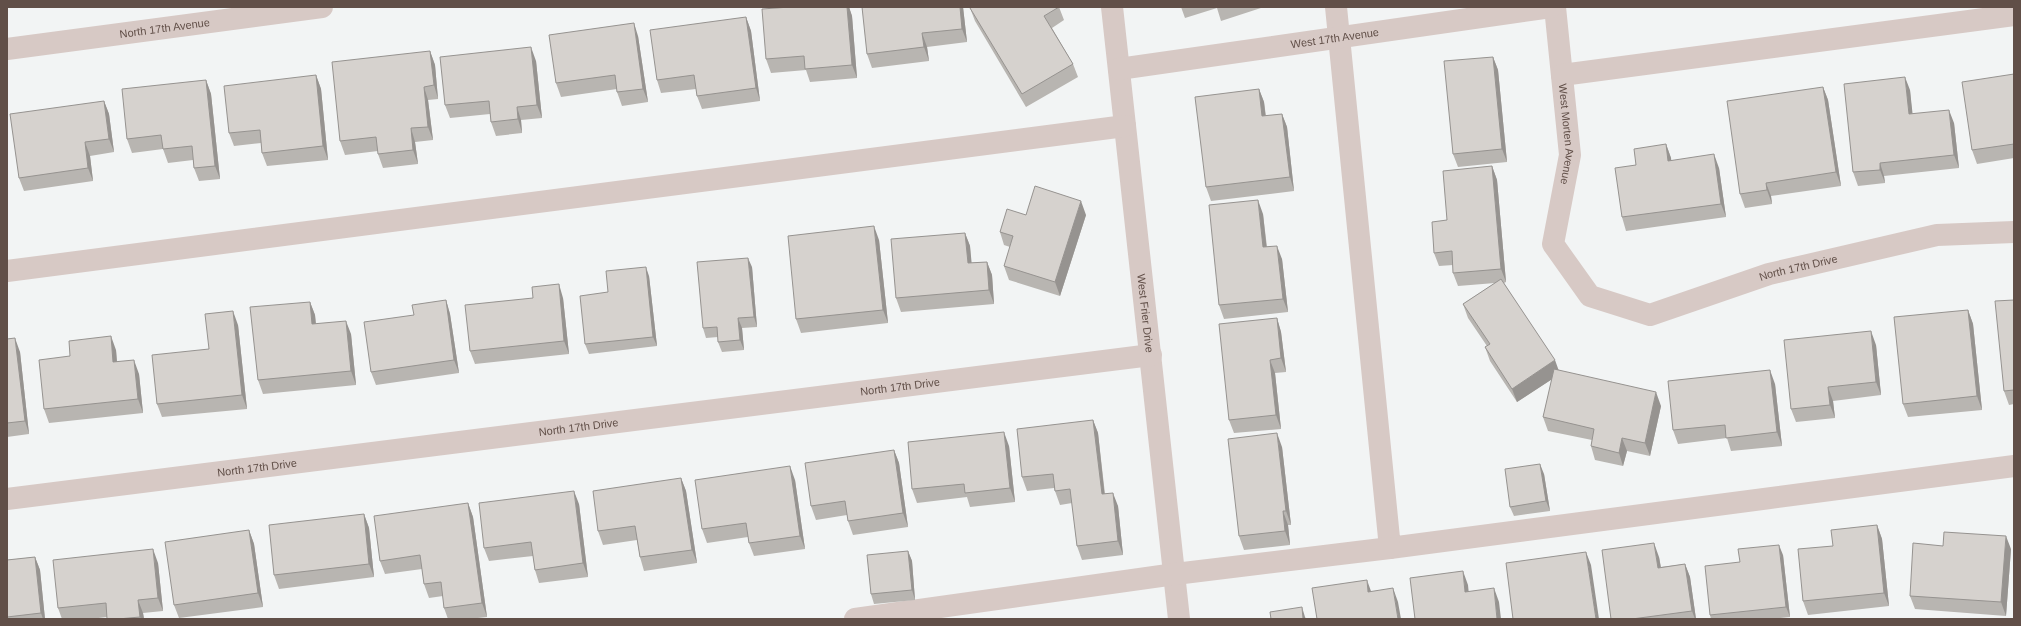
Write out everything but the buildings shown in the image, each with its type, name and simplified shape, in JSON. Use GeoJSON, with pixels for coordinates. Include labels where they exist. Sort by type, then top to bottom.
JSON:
{"type":"FeatureCollection","features":[{"type":"Feature","properties":{"kind":"street","name":"North 17th Avenue"},"geometry":{"type":"LineString","coordinates":[[7,49],[322,7]]}},
{"type":"Feature","properties":{"kind":"street","name":"West Frier Drive"},"geometry":{"type":"LineString","coordinates":[[1112,7],[1179,619]]}},
{"type":"Feature","properties":{"kind":"street"},"geometry":{"type":"LineString","coordinates":[[1336,7],[1390,548]]}},
{"type":"Feature","properties":{"kind":"street","name":"West 17th Avenue"},"geometry":{"type":"LineString","coordinates":[[1119,69],[1551,7]]}},
{"type":"Feature","properties":{"kind":"street","name":"West Morten Avenue"},"geometry":{"type":"LineString","coordinates":[[1555,7],[1570,155],[1553,244],[1590,296]]}},
{"type":"Feature","properties":{"kind":"street"},"geometry":{"type":"LineString","coordinates":[[1562,75],[2014,15]]}},
{"type":"Feature","properties":{"kind":"street"},"geometry":{"type":"LineString","coordinates":[[7,271],[1125,126]]}},
{"type":"Feature","properties":{"kind":"street","name":"North 17th Drive"},"geometry":{"type":"LineString","coordinates":[[1590,296],[1650,315],[1769,274],[1938,235],[2014,232]]}},
{"type":"Feature","properties":{"kind":"street","name":"North 17th Drive"},"geometry":{"type":"LineString","coordinates":[[7,499],[1150,354]]}},
{"type":"Feature","properties":{"kind":"street"},"geometry":{"type":"LineString","coordinates":[[854,619],[1175,574],[1390,548],[2014,466]]}}]}
